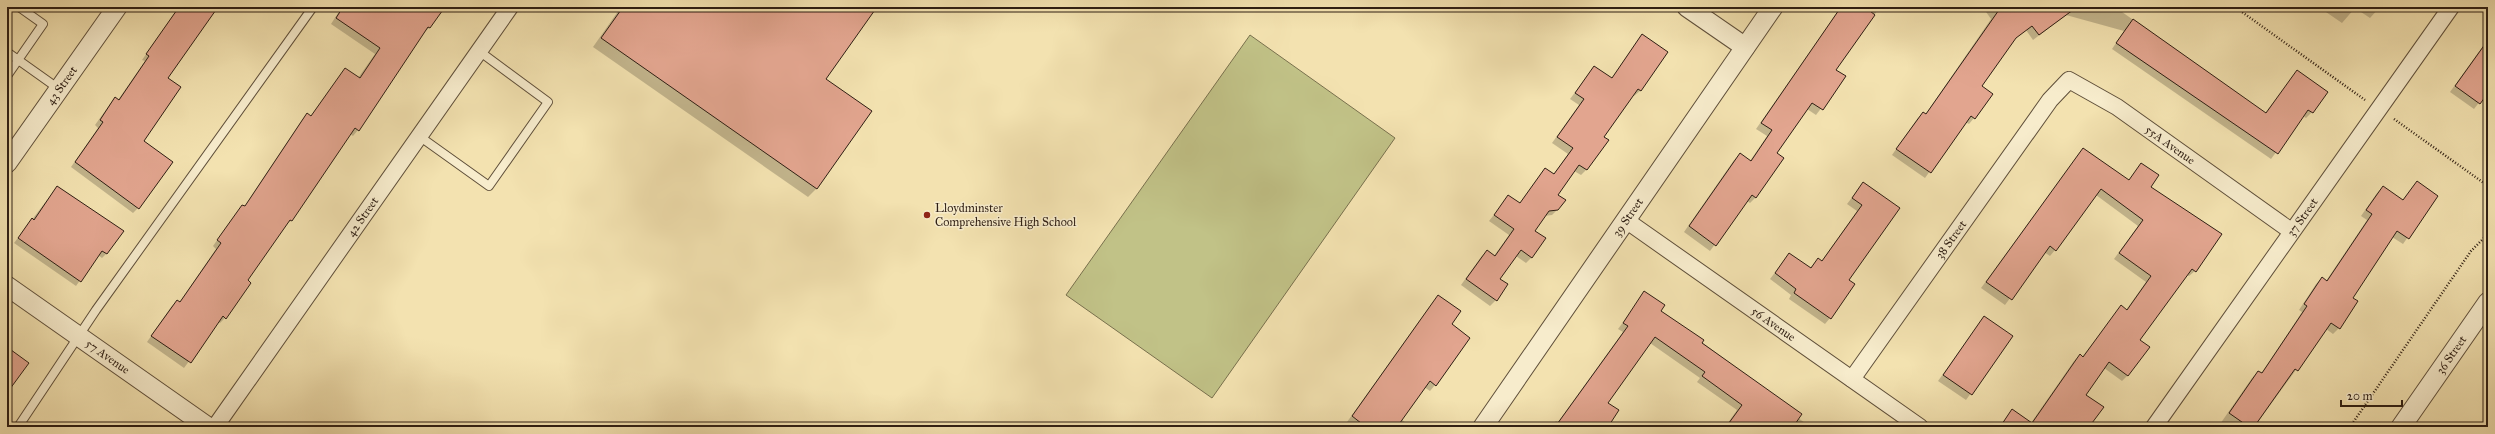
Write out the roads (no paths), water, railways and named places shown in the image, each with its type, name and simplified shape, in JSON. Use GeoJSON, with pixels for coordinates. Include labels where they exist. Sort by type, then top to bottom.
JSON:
{"type":"FeatureCollection","features":[{"type":"Feature","properties":{"kind":"street","name":"43 Street"},"geometry":{"type":"LineString","coordinates":[[7,163],[117,7]]}},
{"type":"Feature","properties":{"kind":"street","name":"42 Street"},"geometry":{"type":"LineString","coordinates":[[215,427],[510,7]]}},
{"type":"Feature","properties":{"kind":"street"},"geometry":{"type":"LineString","coordinates":[[1687,7],[1745,47]]}},
{"type":"Feature","properties":{"kind":"street","name":"39 Street"},"geometry":{"type":"LineString","coordinates":[[1483,427],[1627,221],[1773,7]]}},
{"type":"Feature","properties":{"kind":"street","name":"37 Street"},"geometry":{"type":"LineString","coordinates":[[2154,427],[2291,231],[2451,7]]}},
{"type":"Feature","properties":{"kind":"street","name":"55A Avenue"},"geometry":{"type":"LineString","coordinates":[[2050,100],[2069,80],[2117,107],[2291,231]]}},
{"type":"Feature","properties":{"kind":"street","name":"38 Street"},"geometry":{"type":"LineString","coordinates":[[1852,380],[2050,100]]}},
{"type":"Feature","properties":{"kind":"street","name":"56 Avenue"},"geometry":{"type":"LineString","coordinates":[[1627,221],[1920,427]]}},
{"type":"Feature","properties":{"kind":"street","name":"57 Avenue"},"geometry":{"type":"LineString","coordinates":[[7,286],[208,427]]}},
{"type":"Feature","properties":{"kind":"street","name":"36 Street"},"geometry":{"type":"LineString","coordinates":[[2401,427],[2488,302]]}},
{"type":"Feature","properties":{"kind":"lane"},"geometry":{"type":"LineString","coordinates":[[7,76],[43,24],[19,7]]}},
{"type":"Feature","properties":{"kind":"lane"},"geometry":{"type":"LineString","coordinates":[[18,427],[79,337],[313,7]]}},
{"type":"Feature","properties":{"kind":"lane"},"geometry":{"type":"LineString","coordinates":[[419,136],[489,186],[548,102],[479,51]]}},
{"type":"Feature","properties":{"kind":"lane"},"geometry":{"type":"LineString","coordinates":[[7,52],[59,89]]}},
{"type":"Feature","properties":{"kind":"place","name":"Lloydminster Comprehensive High School"},"geometry":{"type":"Point","coordinates":[927,215]}}]}
